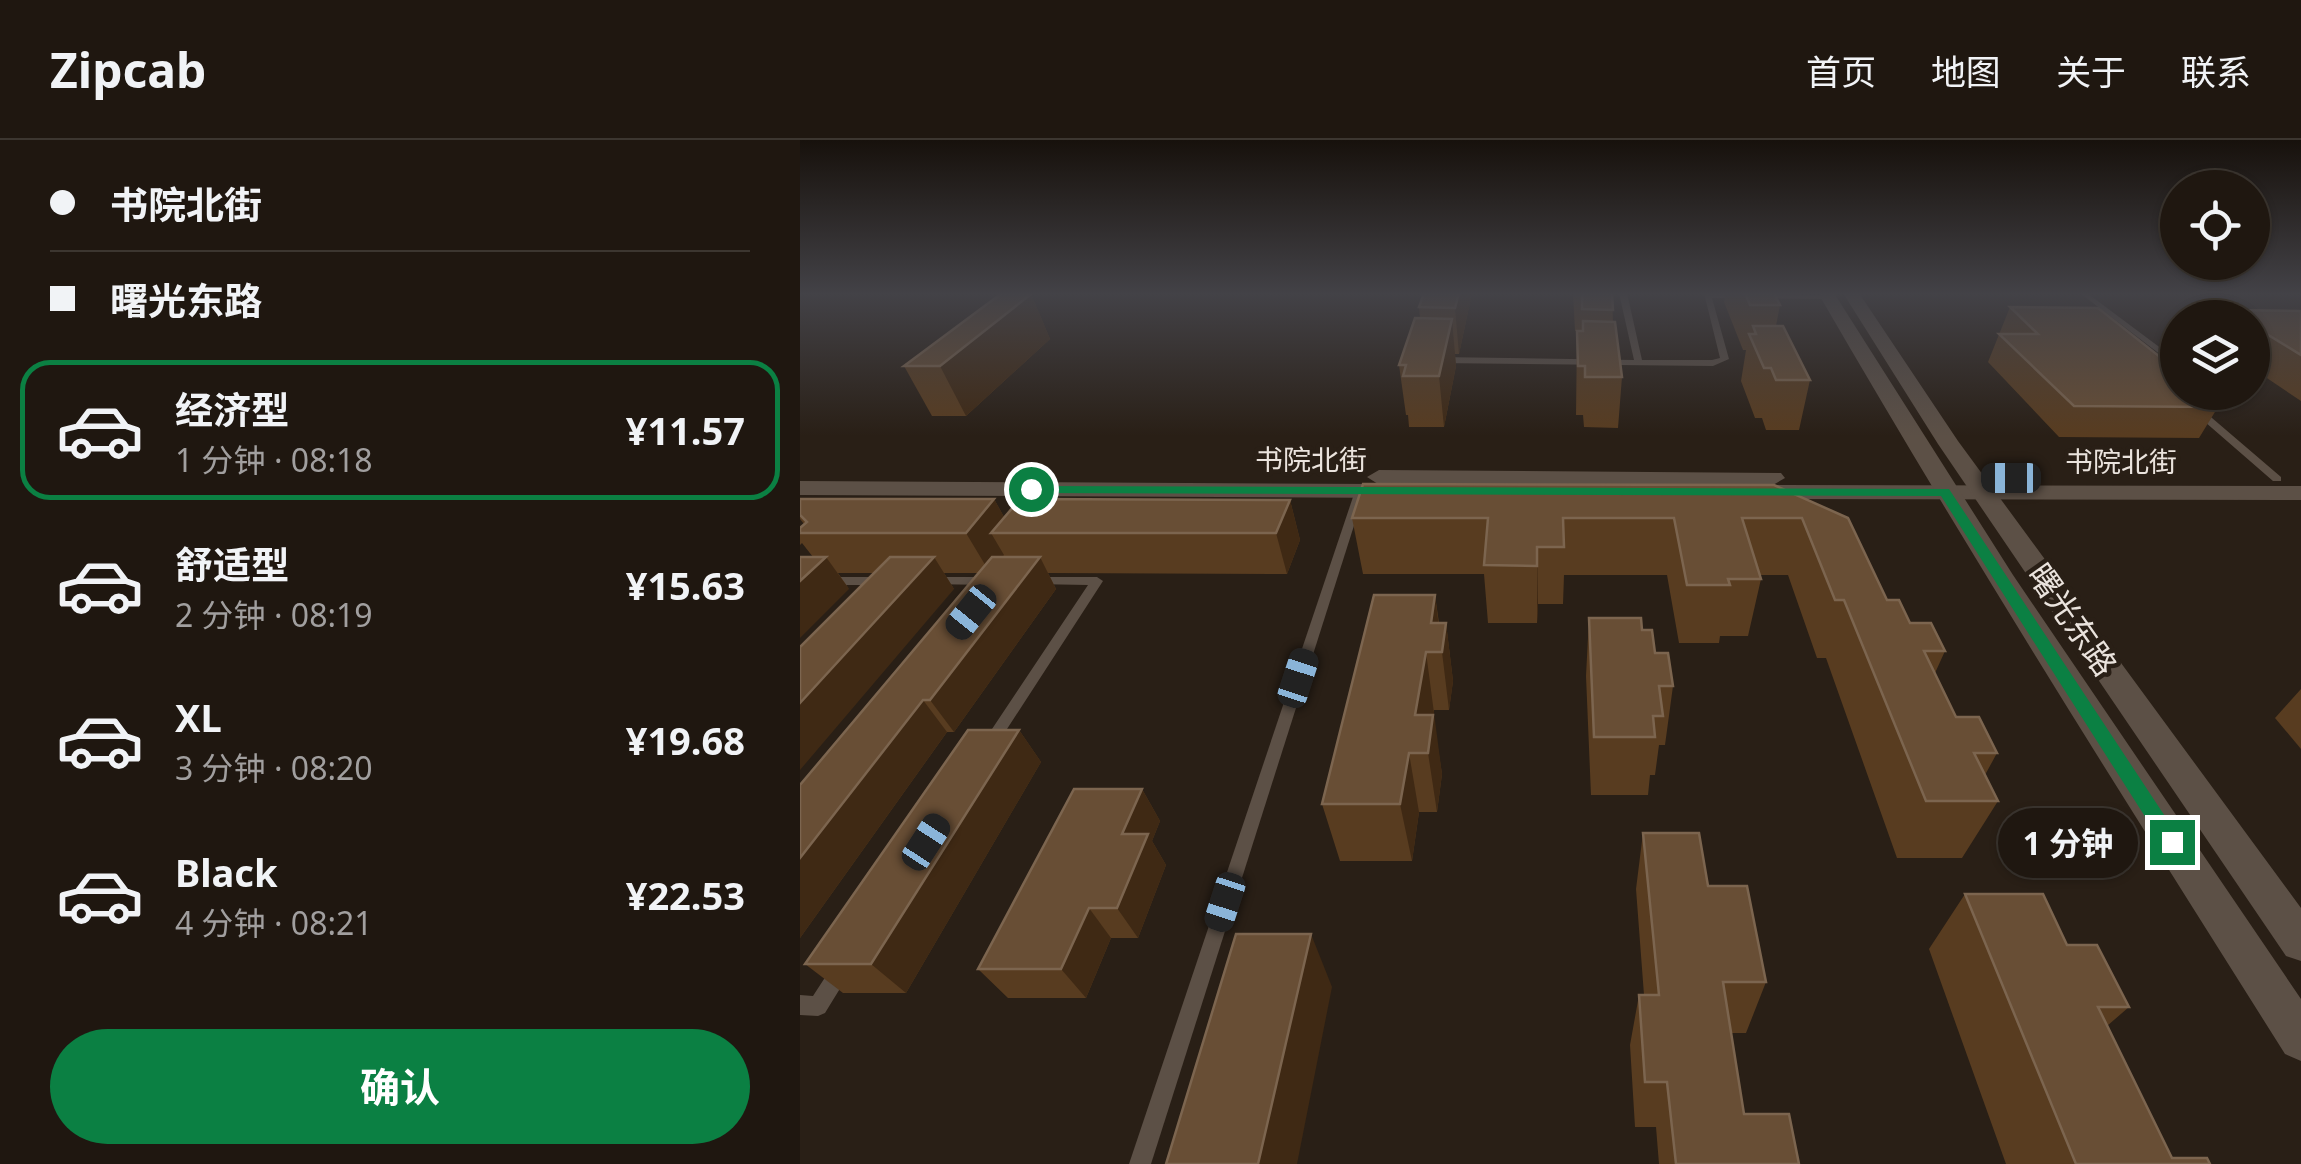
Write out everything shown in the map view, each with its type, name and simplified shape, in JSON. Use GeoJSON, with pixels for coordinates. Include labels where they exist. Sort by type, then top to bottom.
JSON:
{"type":"FeatureCollection","features":[{"type":"Feature","properties":{"kind":"street","name":"曙光东路"},"geometry":{"type":"LineString","coordinates":[[1861,341],[1940,485],[2301,1038]]}},
{"type":"Feature","properties":{"kind":"street","name":"曙光东路"},"geometry":{"type":"LineString","coordinates":[[1871,341],[1978,485],[2301,942]]}},
{"type":"Feature","properties":{"kind":"street","name":"书院北街"},"geometry":{"type":"LineString","coordinates":[[800,474],[1940,485]]}},
{"type":"Feature","properties":{"kind":"street","name":"书院北街"},"geometry":{"type":"LineString","coordinates":[[800,488],[1064,497],[2289,479]]}},
{"type":"Feature","properties":{"kind":"street","name":"书院北街"},"geometry":{"type":"LineString","coordinates":[[1978,485],[2301,493]]}},
{"type":"Feature","properties":{"kind":"lane"},"geometry":{"type":"LineString","coordinates":[[1635,341],[1640,362]]}},
{"type":"Feature","properties":{"kind":"lane"},"geometry":{"type":"LineString","coordinates":[[1430,360],[1702,364],[1725,359],[1720,341]]}},
{"type":"Feature","properties":{"kind":"lane"},"geometry":{"type":"LineString","coordinates":[[2201,410],[2210,426],[2289,479]]}},
{"type":"Feature","properties":{"kind":"lane"},"geometry":{"type":"LineString","coordinates":[[1140,1164],[1360,490]]}},
{"type":"Feature","properties":{"kind":"lane"},"geometry":{"type":"LineString","coordinates":[[983,596],[1008,566]]}},
{"type":"Feature","properties":{"kind":"lane"},"geometry":{"type":"LineString","coordinates":[[800,581],[898,581]]}},
{"type":"Feature","properties":{"kind":"lane"},"geometry":{"type":"LineString","coordinates":[[917,581],[1097,581],[979,761]]}},
{"type":"Feature","properties":{"kind":"lane"},"geometry":{"type":"LineString","coordinates":[[800,1006],[818,1006],[850,956]]}},
{"type":"Feature","properties":{"kind":"building"},"geometry":{"type":"Polygon","coordinates":[[[938,341],[972,341],[940,366],[904,366],[938,341]]]}},
{"type":"Feature","properties":{"kind":"building"},"geometry":{"type":"Polygon","coordinates":[[[1407,341],[1447,341],[1439,376],[1403,376],[1406,365],[1399,365],[1407,341]]]}},
{"type":"Feature","properties":{"kind":"building"},"geometry":{"type":"Polygon","coordinates":[[[1577,341],[1617,341],[1622,377],[1585,377],[1585,366],[1578,366],[1577,341]]]}},
{"type":"Feature","properties":{"kind":"building"},"geometry":{"type":"Polygon","coordinates":[[[1752,341],[1790,341],[1810,380],[1776,380],[1771,368],[1764,368],[1752,341]]]}},
{"type":"Feature","properties":{"kind":"building"},"geometry":{"type":"Polygon","coordinates":[[[2006,341],[2140,341],[2160,357],[2160,407],[2074,406],[2006,341]]]}},
{"type":"Feature","properties":{"kind":"building"},"geometry":{"type":"Polygon","coordinates":[[[2278,341],[2301,341],[2301,355],[2278,341]]]}},
{"type":"Feature","properties":{"kind":"building"},"geometry":{"type":"Polygon","coordinates":[[[1363,484],[1774,485],[1848,518],[1887,600],[1899,600],[1910,623],[1931,623],[1945,651],[1924,651],[1956,717],[1979,717],[1997,753],[1974,753],[1998,801],[1926,801],[1844,600],[1835,600],[1802,518],[1742,518],[1761,579],[1728,579],[1730,585],[1687,585],[1674,518],[1563,518],[1564,547],[1537,547],[1537,566],[1484,565],[1488,518],[1352,518],[1363,484]]]}},
{"type":"Feature","properties":{"kind":"building"},"geometry":{"type":"Polygon","coordinates":[[[800,499],[994,499],[966,533],[800,533],[807,522],[800,515],[800,499]]]}},
{"type":"Feature","properties":{"kind":"building"},"geometry":{"type":"Polygon","coordinates":[[[1020,499],[1290,500],[1276,533],[991,533],[1020,499]]]}},
{"type":"Feature","properties":{"kind":"building"},"geometry":{"type":"Polygon","coordinates":[[[800,557],[826,557],[800,581],[800,557]]]}},
{"type":"Feature","properties":{"kind":"building"},"geometry":{"type":"Polygon","coordinates":[[[890,557],[934,557],[800,703],[800,647],[890,557]]]}},
{"type":"Feature","properties":{"kind":"building"},"geometry":{"type":"Polygon","coordinates":[[[992,557],[1040,557],[930,700],[923,700],[800,858],[800,785],[992,557]]]}},
{"type":"Feature","properties":{"kind":"building"},"geometry":{"type":"Polygon","coordinates":[[[1374,595],[1435,595],[1431,623],[1446,623],[1442,652],[1426,652],[1415,715],[1433,715],[1428,753],[1409,753],[1400,804],[1322,804],[1374,595]]]}},
{"type":"Feature","properties":{"kind":"building"},"geometry":{"type":"Polygon","coordinates":[[[1589,618],[1641,618],[1642,630],[1652,630],[1655,653],[1668,653],[1673,686],[1659,686],[1663,716],[1653,716],[1655,737],[1594,737],[1589,618]]]}},
{"type":"Feature","properties":{"kind":"building"},"geometry":{"type":"Polygon","coordinates":[[[968,730],[1019,730],[871,964],[805,964],[968,730]]]}},
{"type":"Feature","properties":{"kind":"building"},"geometry":{"type":"Polygon","coordinates":[[[1074,789],[1142,789],[1122,834],[1148,834],[1117,908],[1089,908],[1061,969],[978,969],[1074,789]]]}},
{"type":"Feature","properties":{"kind":"building"},"geometry":{"type":"Polygon","coordinates":[[[1643,833],[1699,833],[1708,886],[1747,886],[1766,982],[1723,982],[1744,1114],[1789,1114],[1799,1164],[1676,1164],[1667,1082],[1645,1082],[1639,995],[1659,995],[1643,833]]]}},
{"type":"Feature","properties":{"kind":"building"},"geometry":{"type":"Polygon","coordinates":[[[1965,894],[2043,894],[2067,945],[2097,945],[2129,1007],[2098,1007],[2172,1158],[2207,1158],[2210,1164],[2076,1164],[1965,894]]]}},
{"type":"Feature","properties":{"kind":"building"},"geometry":{"type":"Polygon","coordinates":[[[1236,934],[1311,934],[1258,1164],[1166,1164],[1236,934]]]}},
{"type":"Feature","properties":{"kind":"route"},"geometry":{"type":"LineString","coordinates":[[1031,489],[1945,492],[2172,842]]}}]}
